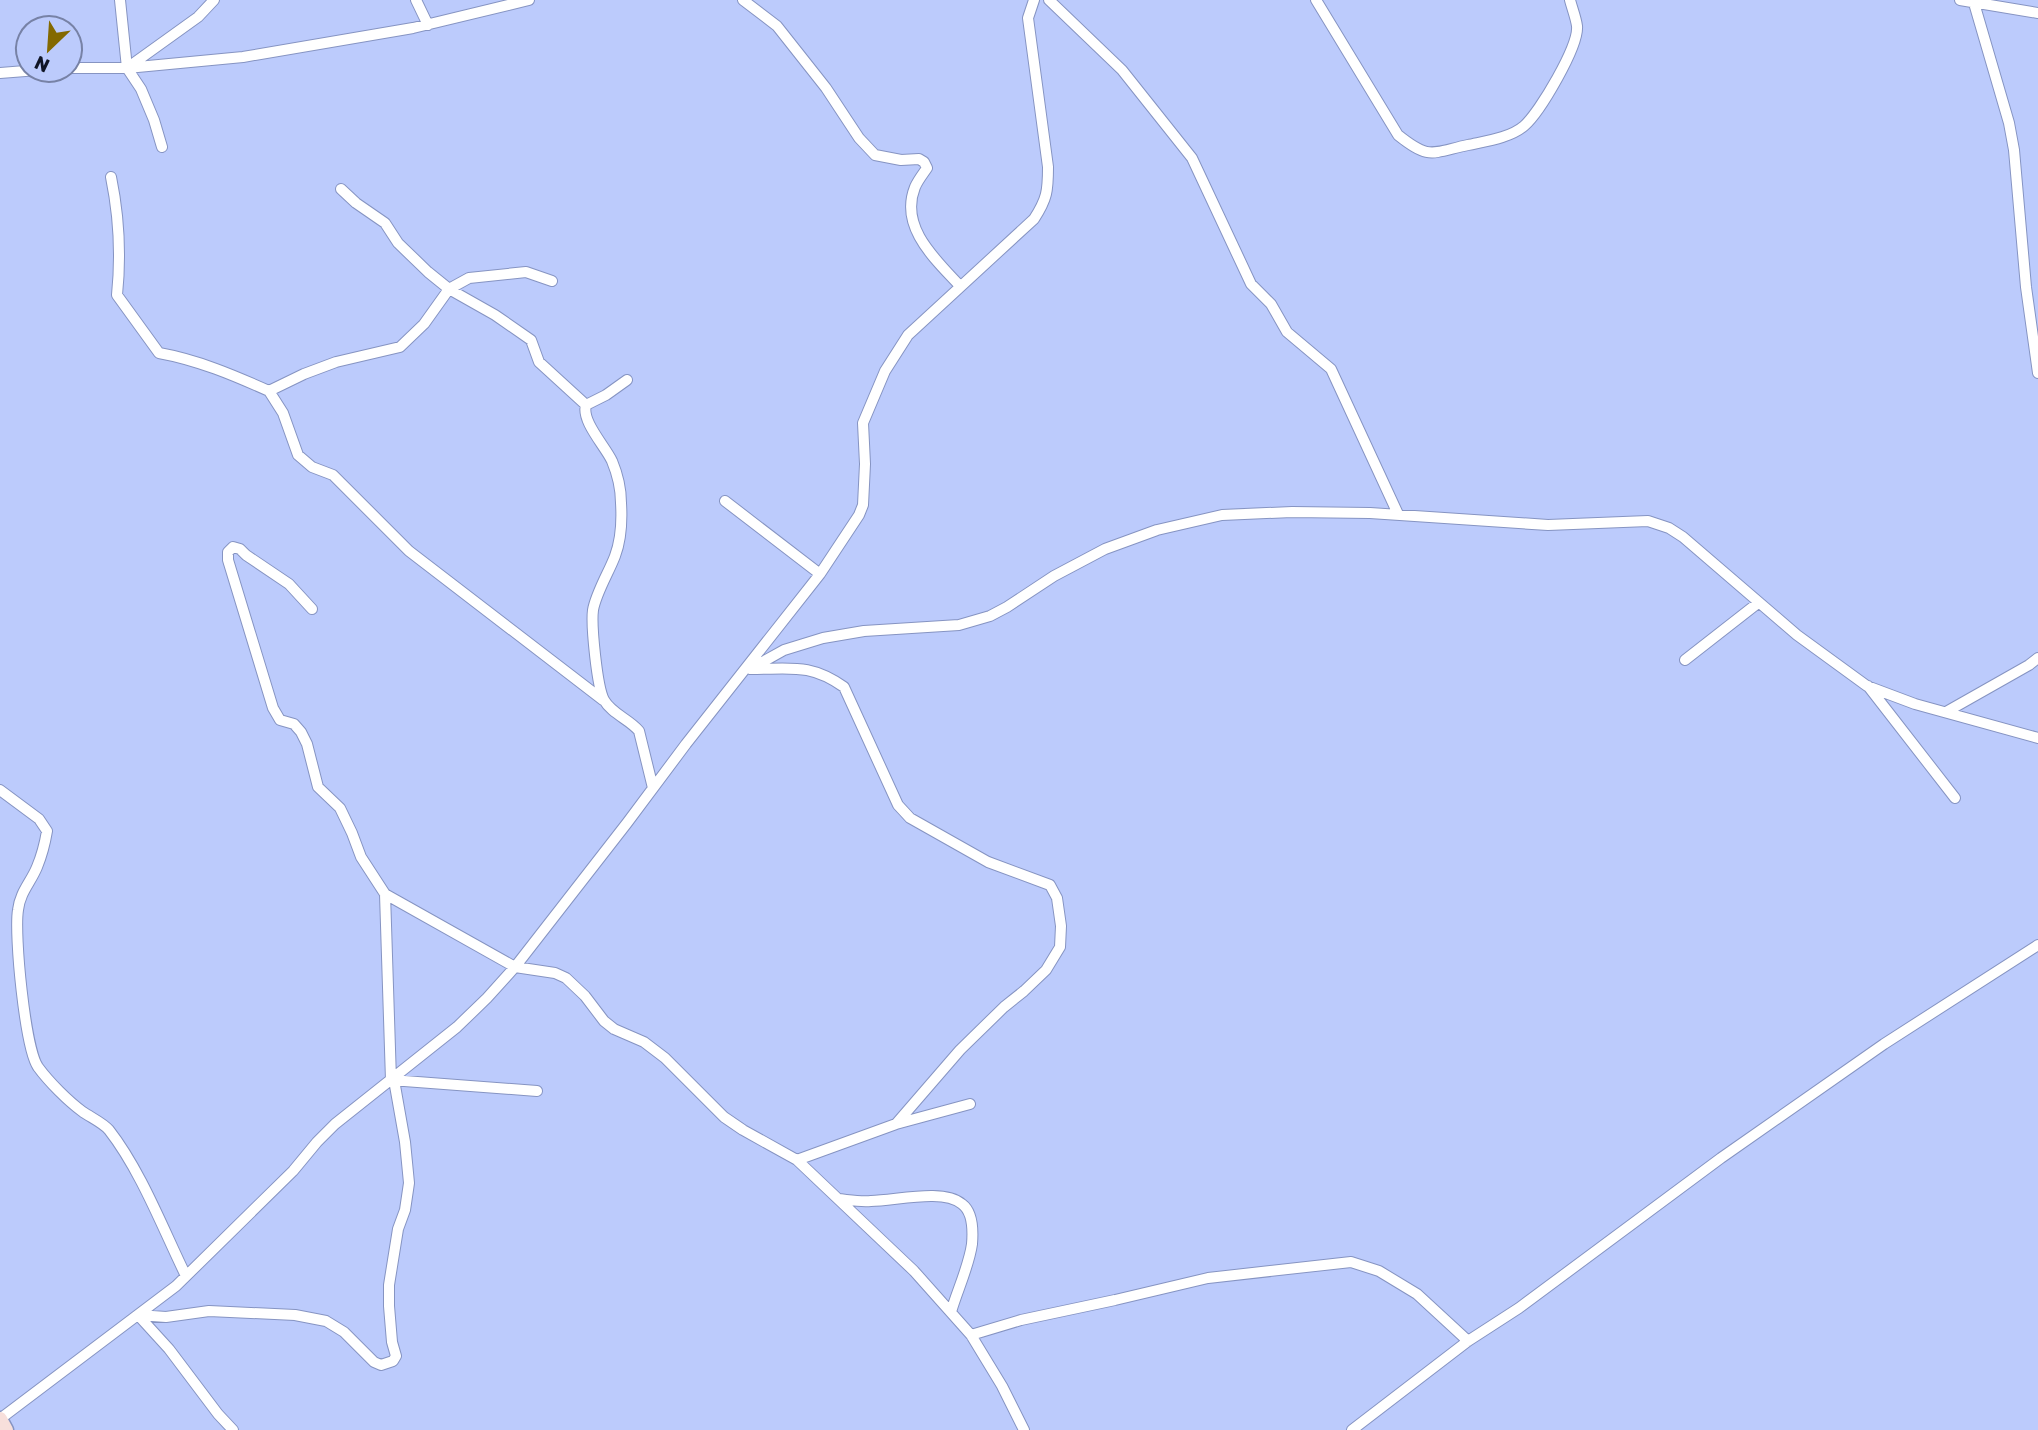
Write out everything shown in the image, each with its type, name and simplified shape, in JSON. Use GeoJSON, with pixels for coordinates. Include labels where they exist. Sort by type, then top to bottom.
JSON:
{"type":"FeatureCollection","features":[{"type":"Feature","properties":{"kind":"main road"},"geometry":{"type":"LineString","coordinates":[[0,1419],[6,1430]]}},
{"type":"Feature","properties":{"kind":"street"},"geometry":{"type":"LineString","coordinates":[[120,0],[127,68],[141,89],[162,147]]}},
{"type":"Feature","properties":{"kind":"street"},"geometry":{"type":"LineString","coordinates":[[127,68],[198,17],[214,0]]}},
{"type":"Feature","properties":{"kind":"street"},"geometry":{"type":"LineString","coordinates":[[416,0],[428,25]]}},
{"type":"Feature","properties":{"kind":"street"},"geometry":{"type":"LineString","coordinates":[[84,68],[127,68],[243,57],[428,25],[529,0]]}},
{"type":"Feature","properties":{"kind":"street"},"geometry":{"type":"LineString","coordinates":[[743,0],[777,26],[826,88],[859,138],[875,155],[901,160],[919,159],[924,162],[927,168],[915,188],[911,215],[917,233],[960,286]]}},
{"type":"Feature","properties":{"kind":"street"},"geometry":{"type":"LineString","coordinates":[[0,1419],[186,1276],[293,1171],[335,1124],[393,1080],[488,998],[820,574],[862,511],[865,464],[863,423],[885,372],[908,335],[1034,219],[1045,203],[1048,167],[1028,18],[1034,0]]}},
{"type":"Feature","properties":{"kind":"street"},"geometry":{"type":"LineString","coordinates":[[1049,0],[1122,71],[1192,158],[1251,284],[1271,304],[1287,332],[1331,369],[1398,514]]}},
{"type":"Feature","properties":{"kind":"street"},"geometry":{"type":"LineString","coordinates":[[1316,0],[1398,135],[1413,147],[1428,154],[1510,134],[1524,126],[1550,90],[1573,48],[1577,28],[1570,0]]}},
{"type":"Feature","properties":{"kind":"street"},"geometry":{"type":"LineString","coordinates":[[1960,0],[2038,13]]}},
{"type":"Feature","properties":{"kind":"street"},"geometry":{"type":"LineString","coordinates":[[1976,2],[2014,150],[2026,287],[2038,373]]}},
{"type":"Feature","properties":{"kind":"street"},"geometry":{"type":"LineString","coordinates":[[111,177],[116,202],[120,263],[117,295],[159,353],[185,358],[269,391],[283,412],[298,455],[312,467],[333,475],[409,551],[634,725],[639,731],[653,788]]}},
{"type":"Feature","properties":{"kind":"street"},"geometry":{"type":"LineString","coordinates":[[341,190],[385,223],[398,243],[449,289],[495,315],[531,340],[539,362],[586,405]]}},
{"type":"Feature","properties":{"kind":"street"},"geometry":{"type":"LineString","coordinates":[[269,391],[337,362],[400,347],[424,324],[449,289],[469,278],[526,272],[552,281]]}},
{"type":"Feature","properties":{"kind":"street"},"geometry":{"type":"LineString","coordinates":[[604,700],[596,670],[593,610],[617,552],[621,503],[613,463],[584,412],[586,405],[606,396],[627,380]]}},
{"type":"Feature","properties":{"kind":"street"},"geometry":{"type":"LineString","coordinates":[[725,501],[820,574]]}},
{"type":"Feature","properties":{"kind":"street"},"geometry":{"type":"LineString","coordinates":[[746,670],[784,650],[823,638],[864,631],[959,625],[990,616],[1054,576],[1105,549],[1157,530],[1222,515],[1292,512],[1398,514],[1548,525],[1648,521],[1669,528],[1683,537],[1758,603],[1867,686],[1915,704],[2038,738]]}},
{"type":"Feature","properties":{"kind":"street"},"geometry":{"type":"LineString","coordinates":[[312,610],[289,584],[240,549],[233,547],[228,552],[274,708],[280,720],[295,724],[302,732],[318,787],[340,808],[361,857],[385,894],[514,967],[555,973],[566,978],[585,996],[604,1021],[614,1029],[644,1042],[665,1058],[724,1117],[797,1160],[914,1271],[971,1335],[1002,1386],[1024,1430]]}},
{"type":"Feature","properties":{"kind":"street"},"geometry":{"type":"LineString","coordinates":[[1685,660],[1758,603]]}},
{"type":"Feature","properties":{"kind":"street"},"geometry":{"type":"LineString","coordinates":[[1947,712],[2038,658]]}},
{"type":"Feature","properties":{"kind":"street"},"geometry":{"type":"LineString","coordinates":[[746,670],[807,668],[828,676],[844,687],[888,786],[898,805],[910,818],[988,862],[1050,886],[1058,898],[1060,947],[1046,970],[960,1050],[896,1124]]}},
{"type":"Feature","properties":{"kind":"street"},"geometry":{"type":"LineString","coordinates":[[1867,686],[1955,798]]}},
{"type":"Feature","properties":{"kind":"street"},"geometry":{"type":"LineString","coordinates":[[0,790],[39,819],[47,831],[37,869],[23,890],[17,910],[25,1015],[32,1053],[38,1067],[65,1097],[108,1128],[136,1174],[186,1276]]}},
{"type":"Feature","properties":{"kind":"street"},"geometry":{"type":"LineString","coordinates":[[138,1315],[166,1317],[209,1311],[295,1315],[326,1321],[344,1332],[374,1363],[381,1365],[393,1361],[396,1356],[388,1306],[389,1285],[409,1183],[405,1142],[393,1080],[385,894]]}},
{"type":"Feature","properties":{"kind":"street"},"geometry":{"type":"LineString","coordinates":[[1352,1430],[1468,1341],[1519,1308],[1721,1158],[1884,1044],[2038,945]]}},
{"type":"Feature","properties":{"kind":"street"},"geometry":{"type":"LineString","coordinates":[[393,1080],[537,1091]]}},
{"type":"Feature","properties":{"kind":"street"},"geometry":{"type":"LineString","coordinates":[[797,1160],[896,1124],[970,1104]]}},
{"type":"Feature","properties":{"kind":"street"},"geometry":{"type":"LineString","coordinates":[[838,1199],[870,1202],[937,1196],[957,1200],[965,1205],[970,1213],[972,1246],[951,1312]]}},
{"type":"Feature","properties":{"kind":"street"},"geometry":{"type":"LineString","coordinates":[[971,1335],[1021,1320],[1208,1278],[1351,1262],[1379,1271],[1417,1294],[1468,1341]]}},
{"type":"Feature","properties":{"kind":"street"},"geometry":{"type":"LineString","coordinates":[[138,1315],[169,1349],[233,1430]]}}]}
